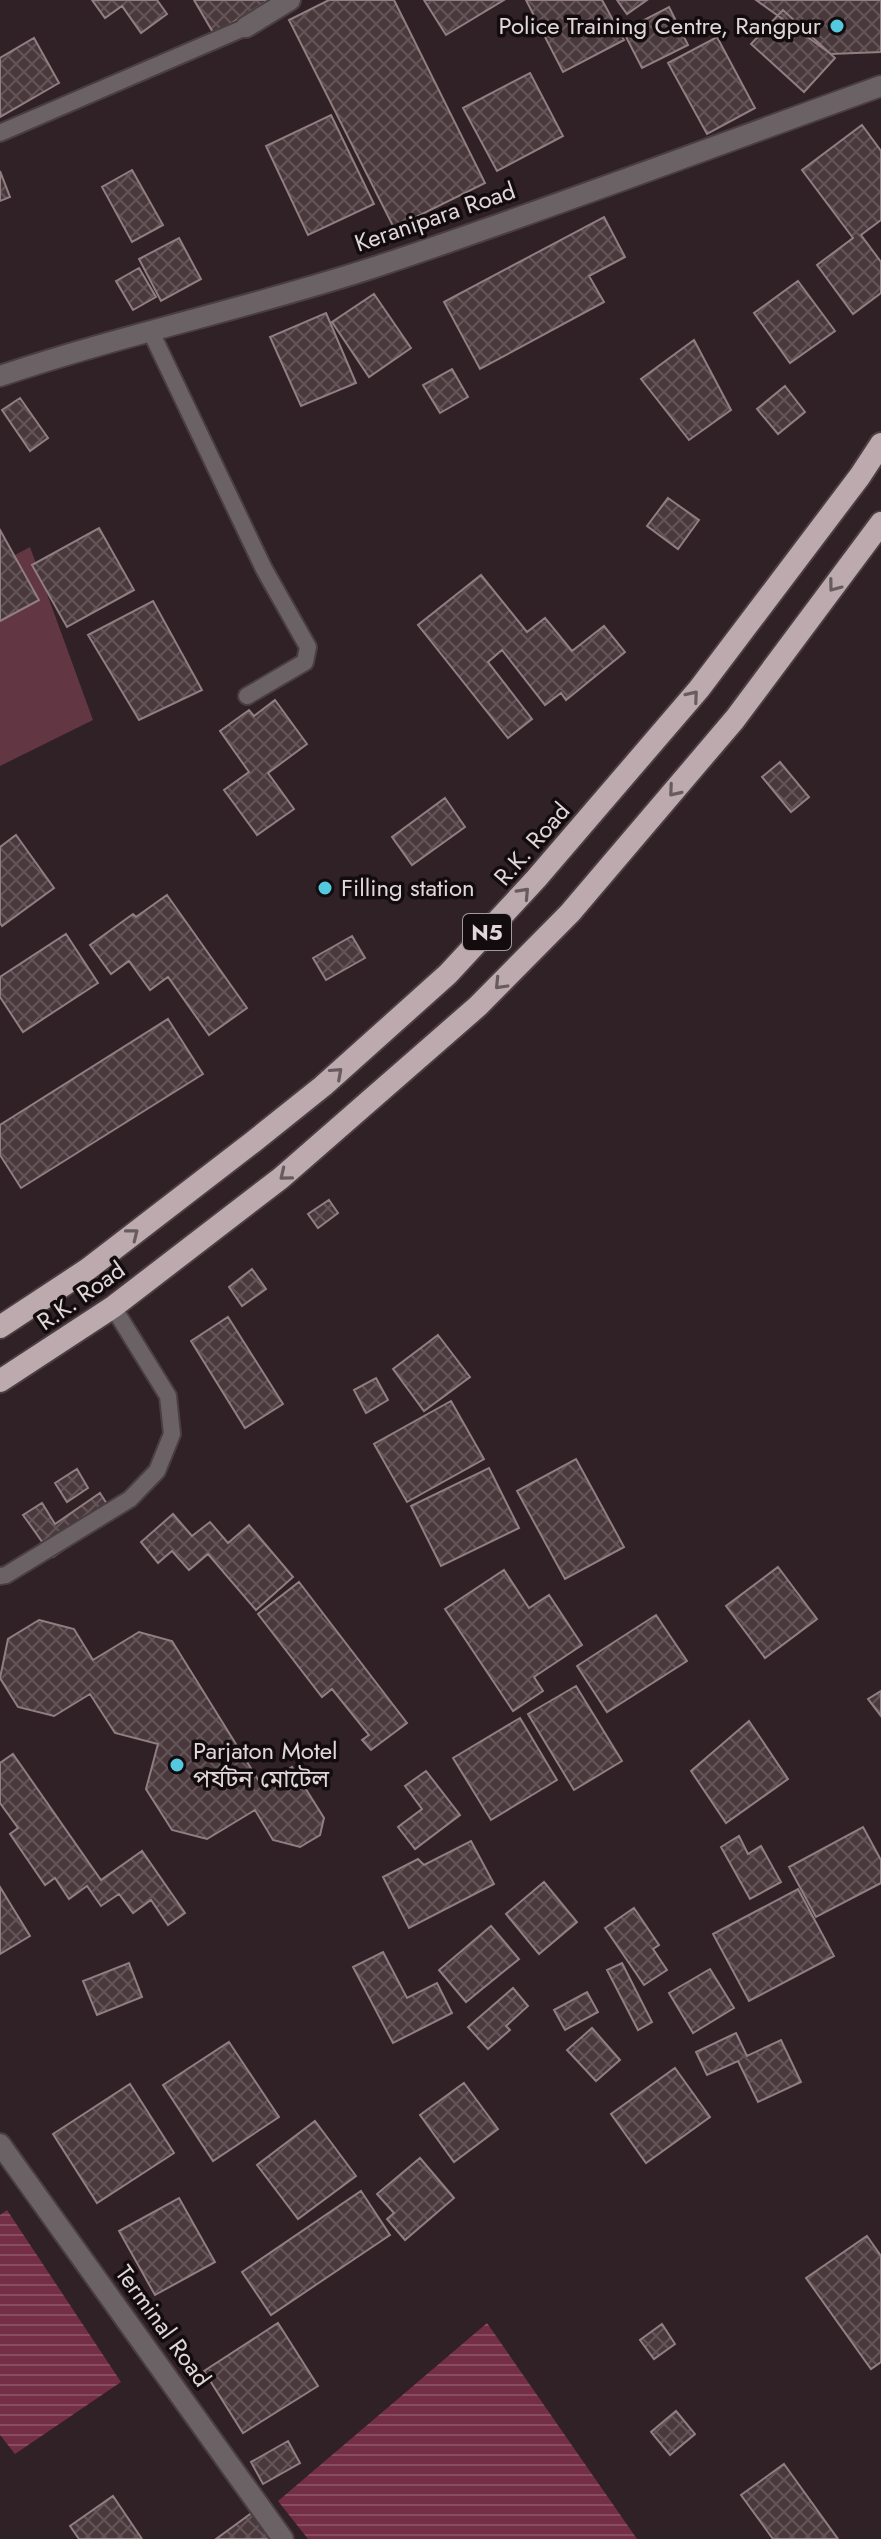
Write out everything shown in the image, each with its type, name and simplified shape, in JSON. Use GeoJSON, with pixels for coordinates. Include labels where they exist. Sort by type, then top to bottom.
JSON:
{"type":"FeatureCollection","features":[{"type":"Feature","properties":{"kind":"highway","name":"R.K. Road"},"geometry":{"type":"LineString","coordinates":[[0,1327],[88,1269],[253,1142],[323,1086],[448,974],[536,879],[699,689],[881,444]]}},
{"type":"Feature","properties":{"kind":"highway","name":"R.K. Road"},"geometry":{"type":"LineString","coordinates":[[0,1381],[113,1307],[281,1178],[478,1006],[570,913],[735,719],[881,523]]}},
{"type":"Feature","properties":{"kind":"street"},"geometry":{"type":"LineString","coordinates":[[246,27],[290,0]]}},
{"type":"Feature","properties":{"kind":"street","name":"Keranipara Road"},"geometry":{"type":"LineString","coordinates":[[0,376],[72,352],[377,266],[881,86]]}},
{"type":"Feature","properties":{"kind":"street","name":"Terminal Road"},"geometry":{"type":"LineString","coordinates":[[0,2144],[283,2539]]}},
{"type":"Feature","properties":{"kind":"lane"},"geometry":{"type":"LineString","coordinates":[[0,133],[246,27]]}},
{"type":"Feature","properties":{"kind":"lane"},"geometry":{"type":"LineString","coordinates":[[151,332],[264,569],[308,647],[305,662],[247,696]]}},
{"type":"Feature","properties":{"kind":"lane"},"geometry":{"type":"LineString","coordinates":[[0,1576],[130,1499],[157,1471],[172,1434],[168,1396],[113,1307]]}},
{"type":"Feature","properties":{"kind":"shaded area"},"geometry":{"type":"Polygon","coordinates":[[[30,547],[93,720],[0,766],[0,563],[30,547]]]}},
{"type":"Feature","properties":{"kind":"shaded area"},"geometry":{"type":"Polygon","coordinates":[[[7,2210],[121,2382],[15,2454],[0,2435],[0,2215],[7,2210]]]}},
{"type":"Feature","properties":{"kind":"shaded area"},"geometry":{"type":"Polygon","coordinates":[[[487,2323],[637,2539],[308,2539],[278,2501],[487,2323]]]}},
{"type":"Feature","properties":{"kind":"building"},"geometry":{"type":"Polygon","coordinates":[[[92,0],[157,0],[167,14],[141,33],[122,6],[105,18],[92,0]]]}},
{"type":"Feature","properties":{"kind":"building"},"geometry":{"type":"Polygon","coordinates":[[[194,0],[269,0],[214,34],[194,0]]]}},
{"type":"Feature","properties":{"kind":"building"},"geometry":{"type":"Polygon","coordinates":[[[329,0],[394,0],[485,183],[394,228],[289,20],[329,0]]]}},
{"type":"Feature","properties":{"kind":"building"},"geometry":{"type":"Polygon","coordinates":[[[424,0],[504,0],[446,35],[424,0]]]}},
{"type":"Feature","properties":{"kind":"building"},"geometry":{"type":"Polygon","coordinates":[[[526,0],[602,0],[624,40],[563,72],[526,0]]]}},
{"type":"Feature","properties":{"kind":"building"},"geometry":{"type":"Polygon","coordinates":[[[617,0],[647,0],[627,14],[617,0]]]}},
{"type":"Feature","properties":{"kind":"building","name":"Police Training Centre, Rangpur"},"geometry":{"type":"Polygon","coordinates":[[[756,0],[881,0],[881,52],[831,54],[756,0]]]}},
{"type":"Feature","properties":{"kind":"building"},"geometry":{"type":"Polygon","coordinates":[[[669,7],[688,45],[642,68],[623,31],[669,7]]]}},
{"type":"Feature","properties":{"kind":"building"},"geometry":{"type":"Polygon","coordinates":[[[783,10],[835,58],[804,92],[751,44],[783,10]]]}},
{"type":"Feature","properties":{"kind":"building"},"geometry":{"type":"Polygon","coordinates":[[[717,37],[755,108],[707,134],[668,63],[717,37]]]}},
{"type":"Feature","properties":{"kind":"building"},"geometry":{"type":"Polygon","coordinates":[[[34,38],[59,83],[0,117],[0,58],[34,38]]]}},
{"type":"Feature","properties":{"kind":"building"},"geometry":{"type":"Polygon","coordinates":[[[530,73],[563,136],[497,171],[463,108],[530,73]]]}},
{"type":"Feature","properties":{"kind":"building"},"geometry":{"type":"Polygon","coordinates":[[[331,115],[374,204],[308,235],[266,146],[331,115]]]}},
{"type":"Feature","properties":{"kind":"building"},"geometry":{"type":"Polygon","coordinates":[[[862,125],[881,151],[881,220],[861,235],[881,262],[881,293],[853,314],[817,265],[853,238],[802,170],[862,125]]]}},
{"type":"Feature","properties":{"kind":"building"},"geometry":{"type":"Polygon","coordinates":[[[132,170],[163,225],[132,242],[102,187],[132,170]]]}},
{"type":"Feature","properties":{"kind":"building"},"geometry":{"type":"Polygon","coordinates":[[[0,171],[10,197],[0,201],[0,171]]]}},
{"type":"Feature","properties":{"kind":"building"},"geometry":{"type":"Polygon","coordinates":[[[604,217],[625,257],[589,276],[604,302],[480,369],[444,302],[604,217]]]}},
{"type":"Feature","properties":{"kind":"building"},"geometry":{"type":"Polygon","coordinates":[[[179,238],[201,279],[161,301],[139,259],[179,238]]]}},
{"type":"Feature","properties":{"kind":"building"},"geometry":{"type":"Polygon","coordinates":[[[139,268],[156,297],[133,310],[116,281],[139,268]]]}},
{"type":"Feature","properties":{"kind":"building"},"geometry":{"type":"Polygon","coordinates":[[[798,281],[835,331],[790,363],[754,313],[798,281]]]}},
{"type":"Feature","properties":{"kind":"building"},"geometry":{"type":"Polygon","coordinates":[[[374,294],[411,348],[369,377],[332,322],[374,294]]]}},
{"type":"Feature","properties":{"kind":"building"},"geometry":{"type":"Polygon","coordinates":[[[326,313],[356,383],[301,406],[270,337],[326,313]]]}},
{"type":"Feature","properties":{"kind":"building"},"geometry":{"type":"Polygon","coordinates":[[[694,340],[731,410],[689,440],[641,379],[694,340]]]}},
{"type":"Feature","properties":{"kind":"building"},"geometry":{"type":"Polygon","coordinates":[[[452,369],[468,397],[440,413],[423,385],[452,369]]]}},
{"type":"Feature","properties":{"kind":"building"},"geometry":{"type":"Polygon","coordinates":[[[785,386],[805,412],[778,434],[757,409],[785,386]]]}},
{"type":"Feature","properties":{"kind":"building"},"geometry":{"type":"Polygon","coordinates":[[[20,398],[48,438],[30,451],[2,410],[20,398]]]}},
{"type":"Feature","properties":{"kind":"building"},"geometry":{"type":"Polygon","coordinates":[[[668,498],[699,520],[678,549],[647,526],[668,498]]]}},
{"type":"Feature","properties":{"kind":"building"},"geometry":{"type":"Polygon","coordinates":[[[99,528],[134,590],[67,627],[32,565],[99,528]]]}},
{"type":"Feature","properties":{"kind":"building"},"geometry":{"type":"Polygon","coordinates":[[[0,530],[39,600],[0,621],[0,530]]]}},
{"type":"Feature","properties":{"kind":"building"},"geometry":{"type":"Polygon","coordinates":[[[481,575],[527,632],[545,618],[572,651],[604,626],[625,652],[566,700],[561,693],[545,705],[502,650],[488,662],[532,719],[508,738],[418,625],[481,575]]]}},
{"type":"Feature","properties":{"kind":"building"},"geometry":{"type":"Polygon","coordinates":[[[153,601],[202,690],[139,720],[88,635],[153,601]]]}},
{"type":"Feature","properties":{"kind":"building"},"geometry":{"type":"Polygon","coordinates":[[[275,700],[307,744],[268,773],[294,809],[257,835],[224,790],[249,772],[220,731],[249,710],[254,716],[275,700]]]}},
{"type":"Feature","properties":{"kind":"building"},"geometry":{"type":"Polygon","coordinates":[[[780,762],[809,797],[791,812],[762,777],[780,762]]]}},
{"type":"Feature","properties":{"kind":"building"},"geometry":{"type":"Polygon","coordinates":[[[445,798],[465,827],[412,865],[392,837],[445,798]]]}},
{"type":"Feature","properties":{"kind":"building"},"geometry":{"type":"Polygon","coordinates":[[[16,835],[54,888],[2,926],[0,847],[16,835]]]}},
{"type":"Feature","properties":{"kind":"building"},"geometry":{"type":"Polygon","coordinates":[[[167,895],[247,1008],[209,1035],[168,977],[150,990],[129,961],[111,974],[90,945],[133,914],[136,917],[167,895]]]}},
{"type":"Feature","properties":{"kind":"building"},"geometry":{"type":"Polygon","coordinates":[[[66,934],[98,983],[23,1032],[0,997],[0,977],[66,934]]]}},
{"type":"Feature","properties":{"kind":"building"},"geometry":{"type":"Polygon","coordinates":[[[352,936],[365,958],[326,980],[313,958],[352,936]]]}},
{"type":"Feature","properties":{"kind":"building"},"geometry":{"type":"Polygon","coordinates":[[[168,1019],[203,1074],[21,1188],[0,1155],[0,1125],[168,1019]]]}},
{"type":"Feature","properties":{"kind":"building"},"geometry":{"type":"Polygon","coordinates":[[[329,1200],[338,1213],[318,1228],[308,1214],[329,1200]]]}},
{"type":"Feature","properties":{"kind":"building"},"geometry":{"type":"Polygon","coordinates":[[[252,1269],[266,1289],[242,1306],[229,1287],[252,1269]]]}},
{"type":"Feature","properties":{"kind":"building"},"geometry":{"type":"Polygon","coordinates":[[[228,1317],[283,1404],[245,1428],[191,1341],[228,1317]]]}},
{"type":"Feature","properties":{"kind":"building"},"geometry":{"type":"Polygon","coordinates":[[[438,1335],[470,1377],[424,1411],[393,1369],[438,1335]]]}},
{"type":"Feature","properties":{"kind":"building"},"geometry":{"type":"Polygon","coordinates":[[[376,1378],[388,1400],[366,1413],[354,1390],[376,1378]]]}},
{"type":"Feature","properties":{"kind":"building"},"geometry":{"type":"Polygon","coordinates":[[[451,1401],[484,1459],[407,1502],[374,1444],[451,1401]]]}},
{"type":"Feature","properties":{"kind":"building"},"geometry":{"type":"Polygon","coordinates":[[[576,1459],[624,1547],[565,1579],[517,1491],[576,1459]]]}},
{"type":"Feature","properties":{"kind":"building"},"geometry":{"type":"Polygon","coordinates":[[[489,1468],[519,1528],[441,1566],[411,1506],[489,1468]]]}},
{"type":"Feature","properties":{"kind":"building"},"geometry":{"type":"Polygon","coordinates":[[[77,1469],[88,1488],[67,1502],[55,1483],[77,1469]]]}},
{"type":"Feature","properties":{"kind":"building"},"geometry":{"type":"Polygon","coordinates":[[[100,1493],[114,1515],[53,1557],[23,1515],[42,1503],[55,1524],[100,1493]]]}},
{"type":"Feature","properties":{"kind":"building"},"geometry":{"type":"Polygon","coordinates":[[[173,1514],[192,1536],[210,1522],[228,1543],[249,1525],[293,1577],[256,1610],[208,1554],[189,1570],[172,1551],[158,1563],[141,1542],[173,1514]]]}},
{"type":"Feature","properties":{"kind":"building"},"geometry":{"type":"Polygon","coordinates":[[[778,1567],[817,1619],[765,1658],[726,1606],[778,1567]]]}},
{"type":"Feature","properties":{"kind":"building"},"geometry":{"type":"Polygon","coordinates":[[[504,1570],[529,1608],[549,1595],[582,1645],[534,1677],[543,1691],[513,1711],[445,1609],[504,1570]]]}},
{"type":"Feature","properties":{"kind":"building"},"geometry":{"type":"Polygon","coordinates":[[[299,1582],[407,1723],[371,1750],[362,1740],[369,1735],[332,1689],[322,1697],[258,1614],[299,1582]]]}},
{"type":"Feature","properties":{"kind":"building"},"geometry":{"type":"Polygon","coordinates":[[[656,1615],[687,1661],[607,1712],[577,1666],[656,1615]]]}},
{"type":"Feature","properties":{"kind":"building"},"geometry":{"type":"Polygon","coordinates":[[[39,1620],[74,1629],[93,1660],[139,1632],[172,1641],[262,1786],[292,1767],[324,1818],[320,1835],[300,1847],[273,1840],[255,1810],[207,1839],[172,1830],[146,1789],[158,1744],[115,1733],[90,1694],[54,1716],[18,1707],[0,1678],[8,1639],[39,1620]]]}},
{"type":"Feature","properties":{"kind":"building"},"geometry":{"type":"Polygon","coordinates":[[[576,1686],[622,1761],[574,1790],[528,1714],[576,1686]]]}},
{"type":"Feature","properties":{"kind":"building"},"geometry":{"type":"Polygon","coordinates":[[[881,1691],[881,1716],[868,1699],[881,1691]]]}},
{"type":"Feature","properties":{"kind":"building"},"geometry":{"type":"Polygon","coordinates":[[[520,1718],[557,1780],[491,1820],[453,1758],[520,1718]]]}},
{"type":"Feature","properties":{"kind":"building"},"geometry":{"type":"Polygon","coordinates":[[[749,1721],[788,1779],[726,1823],[691,1771],[749,1721]]]}},
{"type":"Feature","properties":{"kind":"building"},"geometry":{"type":"Polygon","coordinates":[[[13,1754],[101,1880],[142,1851],[185,1913],[168,1925],[151,1900],[133,1913],[119,1894],[101,1906],[87,1886],[69,1899],[55,1878],[45,1885],[10,1834],[18,1828],[0,1803],[0,1763],[13,1754]]]}},
{"type":"Feature","properties":{"kind":"building"},"geometry":{"type":"Polygon","coordinates":[[[426,1771],[460,1815],[415,1849],[398,1827],[422,1809],[405,1786],[426,1771]]]}},
{"type":"Feature","properties":{"kind":"building"},"geometry":{"type":"Polygon","coordinates":[[[863,1827],[881,1860],[881,1883],[816,1917],[789,1867],[863,1827]]]}},
{"type":"Feature","properties":{"kind":"building"},"geometry":{"type":"Polygon","coordinates":[[[739,1836],[748,1854],[761,1846],[781,1882],[750,1899],[721,1847],[739,1836]]]}},
{"type":"Feature","properties":{"kind":"building"},"geometry":{"type":"Polygon","coordinates":[[[471,1841],[494,1884],[409,1928],[383,1877],[418,1859],[424,1865],[471,1841]]]}},
{"type":"Feature","properties":{"kind":"building"},"geometry":{"type":"Polygon","coordinates":[[[544,1882],[577,1922],[539,1954],[506,1914],[544,1882]]]}},
{"type":"Feature","properties":{"kind":"building"},"geometry":{"type":"Polygon","coordinates":[[[0,1887],[30,1936],[0,1954],[0,1887]]]}},
{"type":"Feature","properties":{"kind":"building"},"geometry":{"type":"Polygon","coordinates":[[[798,1889],[834,1956],[749,2001],[713,1934],[798,1889]]]}},
{"type":"Feature","properties":{"kind":"building"},"geometry":{"type":"Polygon","coordinates":[[[634,1908],[659,1945],[653,1949],[667,1970],[644,1985],[605,1928],[634,1908]]]}},
{"type":"Feature","properties":{"kind":"building"},"geometry":{"type":"Polygon","coordinates":[[[491,1926],[519,1959],[466,2002],[439,1970],[491,1926]]]}},
{"type":"Feature","properties":{"kind":"building"},"geometry":{"type":"Polygon","coordinates":[[[383,1952],[407,1998],[437,1983],[452,2013],[393,2043],[353,1967],[383,1952]]]}},
{"type":"Feature","properties":{"kind":"building"},"geometry":{"type":"Polygon","coordinates":[[[129,1963],[142,1997],[97,2015],[83,1981],[129,1963]]]}},
{"type":"Feature","properties":{"kind":"building"},"geometry":{"type":"Polygon","coordinates":[[[622,1963],[652,2022],[638,2030],[607,1970],[622,1963]]]}},
{"type":"Feature","properties":{"kind":"building"},"geometry":{"type":"Polygon","coordinates":[[[710,1969],[734,2008],[693,2033],[669,1993],[710,1969]]]}},
{"type":"Feature","properties":{"kind":"building"},"geometry":{"type":"Polygon","coordinates":[[[513,1988],[528,2006],[506,2026],[510,2030],[488,2049],[468,2027],[513,1988]]]}},
{"type":"Feature","properties":{"kind":"building"},"geometry":{"type":"Polygon","coordinates":[[[587,1992],[598,2012],[565,2030],[554,2010],[587,1992]]]}},
{"type":"Feature","properties":{"kind":"building"},"geometry":{"type":"Polygon","coordinates":[[[592,2028],[620,2060],[596,2081],[567,2050],[592,2028]]]}},
{"type":"Feature","properties":{"kind":"building"},"geometry":{"type":"Polygon","coordinates":[[[736,2033],[747,2056],[781,2040],[801,2082],[758,2102],[738,2061],[707,2075],[696,2052],[736,2033]]]}},
{"type":"Feature","properties":{"kind":"building"},"geometry":{"type":"Polygon","coordinates":[[[229,2042],[279,2117],[213,2161],[163,2085],[229,2042]]]}},
{"type":"Feature","properties":{"kind":"building"},"geometry":{"type":"Polygon","coordinates":[[[675,2068],[710,2117],[646,2163],[611,2114],[675,2068]]]}},
{"type":"Feature","properties":{"kind":"building"},"geometry":{"type":"Polygon","coordinates":[[[464,2083],[498,2129],[454,2162],[420,2115],[464,2083]]]}},
{"type":"Feature","properties":{"kind":"building"},"geometry":{"type":"Polygon","coordinates":[[[130,2084],[174,2153],[97,2203],[53,2134],[130,2084]]]}},
{"type":"Feature","properties":{"kind":"building"},"geometry":{"type":"Polygon","coordinates":[[[315,2121],[356,2176],[298,2219],[257,2165],[315,2121]]]}},
{"type":"Feature","properties":{"kind":"building"},"geometry":{"type":"Polygon","coordinates":[[[420,2158],[454,2198],[405,2240],[387,2219],[394,2213],[377,2194],[420,2158]]]}},
{"type":"Feature","properties":{"kind":"building"},"geometry":{"type":"Polygon","coordinates":[[[361,2191],[390,2235],[271,2315],[242,2272],[361,2191]]]}},
{"type":"Feature","properties":{"kind":"building"},"geometry":{"type":"Polygon","coordinates":[[[179,2198],[215,2262],[155,2295],[119,2231],[179,2198]]]}},
{"type":"Feature","properties":{"kind":"building"},"geometry":{"type":"Polygon","coordinates":[[[867,2236],[881,2256],[881,2362],[871,2369],[806,2278],[867,2236]]]}},
{"type":"Feature","properties":{"kind":"building"},"geometry":{"type":"Polygon","coordinates":[[[278,2323],[318,2386],[243,2433],[204,2371],[278,2323]]]}},
{"type":"Feature","properties":{"kind":"building"},"geometry":{"type":"Polygon","coordinates":[[[662,2324],[675,2344],[654,2359],[640,2340],[662,2324]]]}},
{"type":"Feature","properties":{"kind":"building"},"geometry":{"type":"Polygon","coordinates":[[[676,2411],[695,2434],[670,2455],[651,2432],[676,2411]]]}},
{"type":"Feature","properties":{"kind":"building"},"geometry":{"type":"Polygon","coordinates":[[[288,2441],[300,2463],[263,2484],[251,2462],[288,2441]]]}},
{"type":"Feature","properties":{"kind":"building"},"geometry":{"type":"Polygon","coordinates":[[[784,2464],[838,2539],[773,2539],[741,2495],[784,2464]]]}},
{"type":"Feature","properties":{"kind":"building"},"geometry":{"type":"Polygon","coordinates":[[[113,2496],[142,2539],[79,2539],[70,2526],[113,2496]]]}},
{"type":"Feature","properties":{"kind":"building"},"geometry":{"type":"Polygon","coordinates":[[[253,2512],[272,2539],[216,2539],[253,2512]]]}},
{"type":"Feature","properties":{"kind":"place","name":"Police Training Centre, Rangpur"},"geometry":{"type":"Point","coordinates":[837,26]}},
{"type":"Feature","properties":{"kind":"place","name":"Filling station"},"geometry":{"type":"Point","coordinates":[325,888]}},
{"type":"Feature","properties":{"kind":"place","name":"Parjaton Motel পর্যটন মোটেল"},"geometry":{"type":"Point","coordinates":[177,1765]}}]}
